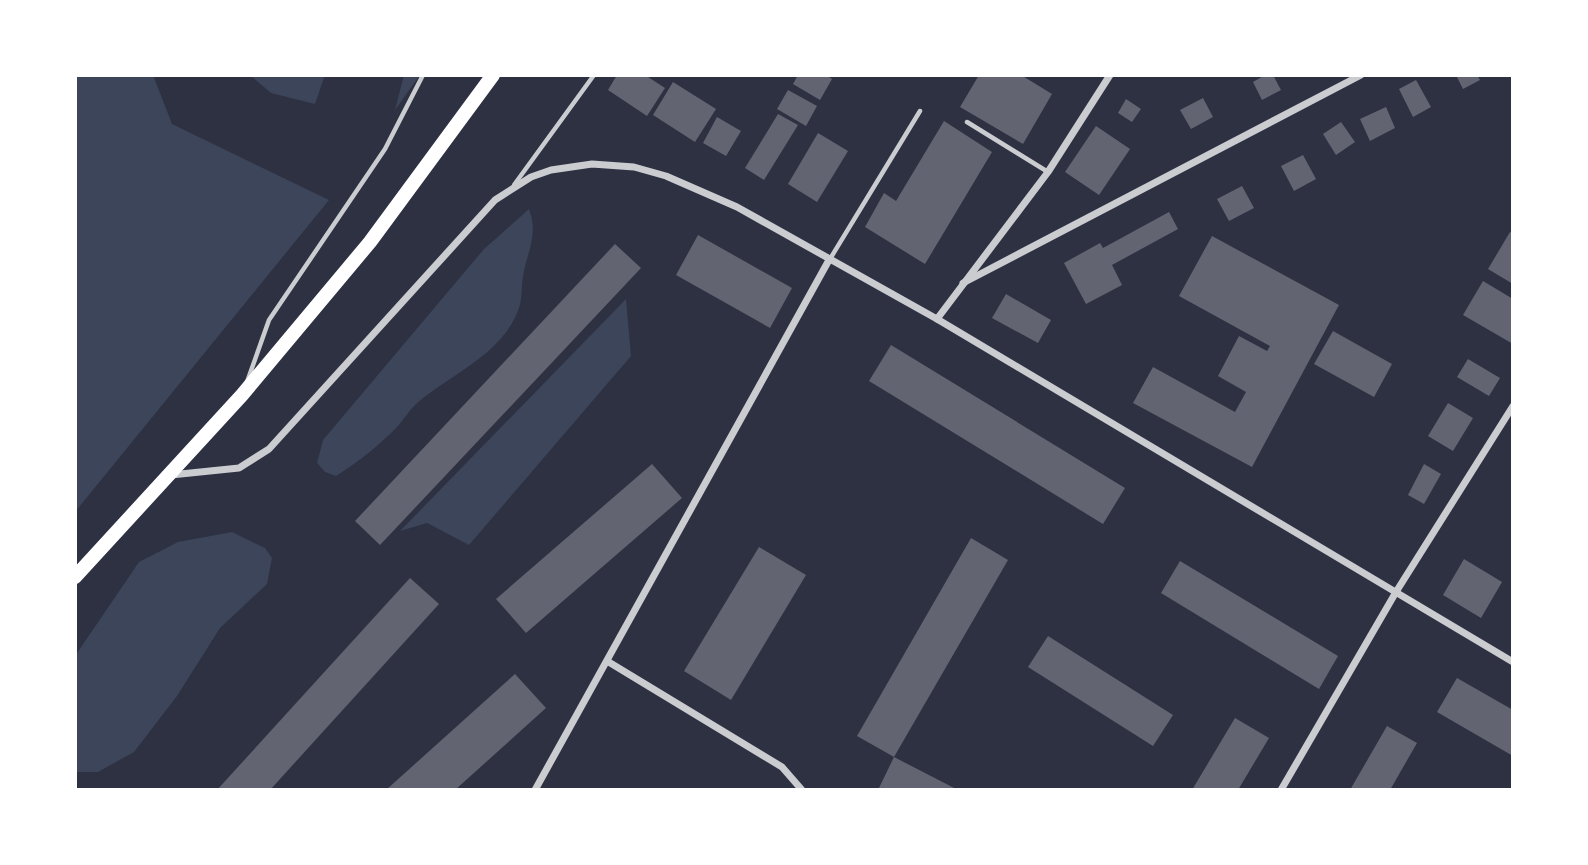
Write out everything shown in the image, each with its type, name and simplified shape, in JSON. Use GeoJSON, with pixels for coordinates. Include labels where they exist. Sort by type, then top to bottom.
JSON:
{"type":"FeatureCollection","features":[{"type":"Feature","properties":{"kind":"highway"},"geometry":{"type":"LineString","coordinates":[[75,577],[242,396],[370,242],[494,75]]}},
{"type":"Feature","properties":{"kind":"street"},"geometry":{"type":"LineString","coordinates":[[937,319],[1048,172],[1110,75]]}},
{"type":"Feature","properties":{"kind":"street"},"geometry":{"type":"LineString","coordinates":[[963,283],[1361,75]]}},
{"type":"Feature","properties":{"kind":"street"},"geometry":{"type":"LineString","coordinates":[[170,475],[239,468],[269,449],[468,226],[512,187],[551,170],[592,164],[634,167],[666,176],[737,207],[937,319],[1513,662]]}},
{"type":"Feature","properties":{"kind":"street"},"geometry":{"type":"LineString","coordinates":[[535,790],[829,260]]}},
{"type":"Feature","properties":{"kind":"street"},"geometry":{"type":"LineString","coordinates":[[1281,790],[1396,592],[1511,412]]}},
{"type":"Feature","properties":{"kind":"street"},"geometry":{"type":"LineString","coordinates":[[607,661],[782,767],[802,790]]}},
{"type":"Feature","properties":{"kind":"lane"},"geometry":{"type":"LineString","coordinates":[[242,396],[269,320],[386,149],[423,75]]}},
{"type":"Feature","properties":{"kind":"lane"},"geometry":{"type":"LineString","coordinates":[[512,187],[594,75]]}},
{"type":"Feature","properties":{"kind":"lane"},"geometry":{"type":"LineString","coordinates":[[829,260],[920,111]]}},
{"type":"Feature","properties":{"kind":"lane"},"geometry":{"type":"LineString","coordinates":[[967,122],[1048,172]]}},
{"type":"Feature","properties":{"kind":"shaded area"},"geometry":{"type":"Polygon","coordinates":[[[75,75],[153,75],[172,124],[329,200],[75,512],[75,75]]]}},
{"type":"Feature","properties":{"kind":"shaded area"},"geometry":{"type":"Polygon","coordinates":[[[250,75],[325,75],[315,104],[271,93],[250,75]]]}},
{"type":"Feature","properties":{"kind":"shaded area"},"geometry":{"type":"Polygon","coordinates":[[[404,75],[420,75],[395,110],[404,75]]]}},
{"type":"Feature","properties":{"kind":"shaded area"},"geometry":{"type":"Polygon","coordinates":[[[529,209],[533,234],[519,308],[501,339],[415,405],[391,433],[360,459],[336,476],[325,472],[317,463],[323,440],[484,249],[529,209]]]}},
{"type":"Feature","properties":{"kind":"shaded area"},"geometry":{"type":"Polygon","coordinates":[[[626,299],[631,356],[469,545],[427,523],[400,531],[626,299]]]}},
{"type":"Feature","properties":{"kind":"shaded area"},"geometry":{"type":"Polygon","coordinates":[[[232,532],[265,548],[272,558],[267,584],[220,628],[177,696],[134,752],[98,772],[75,772],[75,656],[139,562],[178,542],[232,532]]]}},
{"type":"Feature","properties":{"kind":"building"},"geometry":{"type":"Polygon","coordinates":[[[617,75],[645,75],[665,88],[647,116],[608,90],[617,75]]]}},
{"type":"Feature","properties":{"kind":"building"},"geometry":{"type":"Polygon","coordinates":[[[798,75],[826,75],[832,79],[820,100],[793,84],[798,75]]]}},
{"type":"Feature","properties":{"kind":"building"},"geometry":{"type":"Polygon","coordinates":[[[979,75],[1021,75],[1052,94],[1023,144],[960,107],[979,75]]]}},
{"type":"Feature","properties":{"kind":"building"},"geometry":{"type":"Polygon","coordinates":[[[1265,75],[1273,75],[1281,90],[1262,100],[1253,82],[1265,75]]]}},
{"type":"Feature","properties":{"kind":"building"},"geometry":{"type":"Polygon","coordinates":[[[1456,75],[1477,75],[1480,80],[1463,89],[1456,75]]]}},
{"type":"Feature","properties":{"kind":"building"},"geometry":{"type":"Polygon","coordinates":[[[1416,80],[1431,107],[1413,117],[1399,89],[1416,80]]]}},
{"type":"Feature","properties":{"kind":"building"},"geometry":{"type":"Polygon","coordinates":[[[673,82],[716,109],[695,142],[653,115],[673,82]]]}},
{"type":"Feature","properties":{"kind":"building"},"geometry":{"type":"Polygon","coordinates":[[[788,90],[817,106],[806,126],[777,109],[788,90]]]}},
{"type":"Feature","properties":{"kind":"building"},"geometry":{"type":"Polygon","coordinates":[[[1203,98],[1213,117],[1191,129],[1180,110],[1203,98]]]}},
{"type":"Feature","properties":{"kind":"building"},"geometry":{"type":"Polygon","coordinates":[[[1126,99],[1141,109],[1132,122],[1118,113],[1126,99]]]}},
{"type":"Feature","properties":{"kind":"building"},"geometry":{"type":"Polygon","coordinates":[[[1386,107],[1395,128],[1370,141],[1360,119],[1386,107]]]}},
{"type":"Feature","properties":{"kind":"building"},"geometry":{"type":"Polygon","coordinates":[[[778,114],[798,125],[764,180],[745,168],[778,114]]]}},
{"type":"Feature","properties":{"kind":"building"},"geometry":{"type":"Polygon","coordinates":[[[717,117],[741,131],[726,156],[703,143],[717,117]]]}},
{"type":"Feature","properties":{"kind":"building"},"geometry":{"type":"Polygon","coordinates":[[[944,121],[992,152],[925,264],[865,227],[884,193],[896,201],[944,121]]]}},
{"type":"Feature","properties":{"kind":"building"},"geometry":{"type":"Polygon","coordinates":[[[1341,122],[1355,142],[1336,155],[1323,134],[1341,122]]]}},
{"type":"Feature","properties":{"kind":"building"},"geometry":{"type":"Polygon","coordinates":[[[1096,126],[1130,149],[1099,195],[1065,172],[1096,126]]]}},
{"type":"Feature","properties":{"kind":"building"},"geometry":{"type":"Polygon","coordinates":[[[818,133],[848,151],[817,202],[788,184],[818,133]]]}},
{"type":"Feature","properties":{"kind":"building"},"geometry":{"type":"Polygon","coordinates":[[[1303,155],[1316,179],[1294,191],[1281,166],[1303,155]]]}},
{"type":"Feature","properties":{"kind":"building"},"geometry":{"type":"Polygon","coordinates":[[[1242,186],[1254,208],[1229,221],[1217,199],[1242,186]]]}},
{"type":"Feature","properties":{"kind":"building"},"geometry":{"type":"Polygon","coordinates":[[[1169,212],[1178,229],[1112,265],[1122,285],[1086,304],[1064,263],[1100,243],[1103,248],[1169,212]]]}},
{"type":"Feature","properties":{"kind":"building"},"geometry":{"type":"Polygon","coordinates":[[[1510,232],[1513,234],[1513,284],[1488,269],[1510,232]]]}},
{"type":"Feature","properties":{"kind":"building"},"geometry":{"type":"Polygon","coordinates":[[[698,235],[792,288],[770,328],[676,275],[698,235]]]}},
{"type":"Feature","properties":{"kind":"building"},"geometry":{"type":"Polygon","coordinates":[[[1212,236],[1339,305],[1252,467],[1133,403],[1153,367],[1235,412],[1246,392],[1218,376],[1239,336],[1267,351],[1270,346],[1179,296],[1212,236]]]}},
{"type":"Feature","properties":{"kind":"building"},"geometry":{"type":"Polygon","coordinates":[[[615,244],[641,268],[380,545],[355,521],[615,244]]]}},
{"type":"Feature","properties":{"kind":"building"},"geometry":{"type":"Polygon","coordinates":[[[1483,281],[1513,299],[1513,344],[1463,315],[1483,281]]]}},
{"type":"Feature","properties":{"kind":"building"},"geometry":{"type":"Polygon","coordinates":[[[1006,294],[1051,320],[1038,343],[992,318],[1006,294]]]}},
{"type":"Feature","properties":{"kind":"building"},"geometry":{"type":"Polygon","coordinates":[[[1333,331],[1392,364],[1374,397],[1314,364],[1333,331]]]}},
{"type":"Feature","properties":{"kind":"building"},"geometry":{"type":"Polygon","coordinates":[[[891,345],[1125,488],[1103,524],[869,381],[891,345]]]}},
{"type":"Feature","properties":{"kind":"building"},"geometry":{"type":"Polygon","coordinates":[[[1468,359],[1500,378],[1489,396],[1457,377],[1468,359]]]}},
{"type":"Feature","properties":{"kind":"building"},"geometry":{"type":"Polygon","coordinates":[[[1448,403],[1473,418],[1453,451],[1428,436],[1448,403]]]}},
{"type":"Feature","properties":{"kind":"building"},"geometry":{"type":"Polygon","coordinates":[[[652,464],[682,498],[526,633],[496,599],[652,464]]]}},
{"type":"Feature","properties":{"kind":"building"},"geometry":{"type":"Polygon","coordinates":[[[1424,464],[1441,474],[1424,504],[1408,495],[1424,464]]]}},
{"type":"Feature","properties":{"kind":"building"},"geometry":{"type":"Polygon","coordinates":[[[971,538],[1008,560],[894,757],[857,736],[971,538]]]}},
{"type":"Feature","properties":{"kind":"building"},"geometry":{"type":"Polygon","coordinates":[[[759,547],[806,575],[731,700],[684,671],[759,547]]]}},
{"type":"Feature","properties":{"kind":"building"},"geometry":{"type":"Polygon","coordinates":[[[1464,559],[1502,582],[1481,618],[1443,595],[1464,559]]]}},
{"type":"Feature","properties":{"kind":"building"},"geometry":{"type":"Polygon","coordinates":[[[1180,561],[1338,656],[1319,689],[1161,593],[1180,561]]]}},
{"type":"Feature","properties":{"kind":"building"},"geometry":{"type":"Polygon","coordinates":[[[410,578],[439,604],[270,790],[217,790],[410,578]]]}},
{"type":"Feature","properties":{"kind":"building"},"geometry":{"type":"Polygon","coordinates":[[[1048,636],[1173,715],[1153,746],[1028,667],[1048,636]]]}},
{"type":"Feature","properties":{"kind":"building"},"geometry":{"type":"Polygon","coordinates":[[[515,674],[546,708],[455,790],[386,790],[515,674]]]}},
{"type":"Feature","properties":{"kind":"building"},"geometry":{"type":"Polygon","coordinates":[[[1457,678],[1513,710],[1513,756],[1437,712],[1457,678]]]}},
{"type":"Feature","properties":{"kind":"building"},"geometry":{"type":"Polygon","coordinates":[[[1235,718],[1269,738],[1238,790],[1192,790],[1235,718]]]}},
{"type":"Feature","properties":{"kind":"building"},"geometry":{"type":"Polygon","coordinates":[[[1387,726],[1417,743],[1390,790],[1350,790],[1387,726]]]}},
{"type":"Feature","properties":{"kind":"building"},"geometry":{"type":"Polygon","coordinates":[[[894,757],[958,790],[878,790],[894,757]]]}}]}
